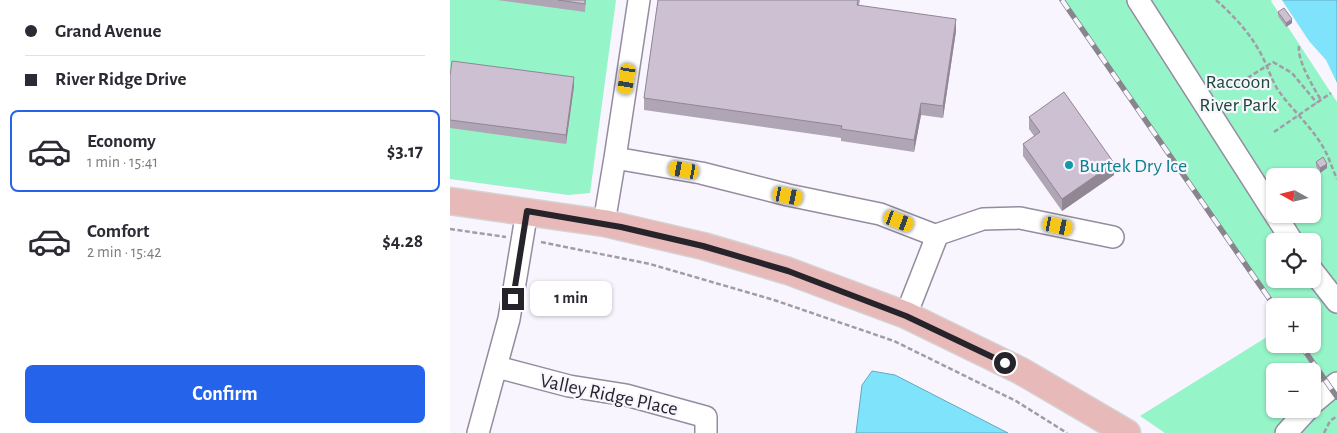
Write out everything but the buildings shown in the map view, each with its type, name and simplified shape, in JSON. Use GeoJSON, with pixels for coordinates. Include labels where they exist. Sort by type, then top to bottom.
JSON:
{"type":"FeatureCollection","features":[{"type":"Feature","properties":{"kind":"main road"},"geometry":{"type":"LineString","coordinates":[[450,201],[604,224],[703,246],[788,271],[906,316],[1021,371],[1127,433]]}},
{"type":"Feature","properties":{"kind":"street"},"geometry":{"type":"LineString","coordinates":[[604,224],[639,0]]}},
{"type":"Feature","properties":{"kind":"street"},"geometry":{"type":"LineString","coordinates":[[1128,0],[1164,42]]}},
{"type":"Feature","properties":{"kind":"street"},"geometry":{"type":"LineString","coordinates":[[1138,0],[1287,233]]}},
{"type":"Feature","properties":{"kind":"street"},"geometry":{"type":"LineString","coordinates":[[615,158],[701,173],[788,196],[880,214],[936,235],[983,219],[1020,218],[1113,237]]}},
{"type":"Feature","properties":{"kind":"street"},"geometry":{"type":"LineString","coordinates":[[478,433],[510,319],[527,211]]}},
{"type":"Feature","properties":{"kind":"street"},"geometry":{"type":"LineString","coordinates":[[906,316],[936,235]]}},
{"type":"Feature","properties":{"kind":"street"},"geometry":{"type":"LineString","coordinates":[[1321,282],[1337,302]]}},
{"type":"Feature","properties":{"kind":"street","name":"Valley Ridge Place"},"geometry":{"type":"LineString","coordinates":[[497,367],[569,386],[626,395],[706,417],[706,433]]}},
{"type":"Feature","properties":{"kind":"street"},"geometry":{"type":"LineString","coordinates":[[1321,396],[1337,383]]}},
{"type":"Feature","properties":{"kind":"street"},"geometry":{"type":"LineString","coordinates":[[1286,433],[1300,418]]}},
{"type":"Feature","properties":{"kind":"path"},"geometry":{"type":"LineString","coordinates":[[1216,0],[1242,26],[1254,42],[1277,89],[1323,147],[1337,179]]}},
{"type":"Feature","properties":{"kind":"path"},"geometry":{"type":"LineString","coordinates":[[1299,46],[1307,74],[1320,100]]}},
{"type":"Feature","properties":{"kind":"path"},"geometry":{"type":"LineString","coordinates":[[1241,82],[1273,62],[1286,70],[1317,103]]}},
{"type":"Feature","properties":{"kind":"path"},"geometry":{"type":"LineString","coordinates":[[1274,132],[1331,93]]}},
{"type":"Feature","properties":{"kind":"path"},"geometry":{"type":"LineString","coordinates":[[450,229],[508,237]]}},
{"type":"Feature","properties":{"kind":"path"},"geometry":{"type":"LineString","coordinates":[[539,241],[650,264],[774,300],[894,341],[1016,401],[1067,433]]}},
{"type":"Feature","properties":{"kind":"path"},"geometry":{"type":"LineString","coordinates":[[1324,433],[1330,422],[1337,416]]}},
{"type":"Feature","properties":{"kind":"green space"},"geometry":{"type":"Polygon","coordinates":[[[450,0],[616,0],[590,193],[568,195],[450,179],[450,0]]]}},
{"type":"Feature","properties":{"kind":"green space","name":"Raccoon River Park"},"geometry":{"type":"Polygon","coordinates":[[[1063,0],[1337,0],[1337,433],[1165,433],[1140,416],[1266,338],[1266,353],[1321,353],[1321,298],[1269,298],[1063,0]]]}},
{"type":"Feature","properties":{"kind":"water"},"geometry":{"type":"Polygon","coordinates":[[[1273,0],[1337,0],[1337,100],[1273,0]]]}},
{"type":"Feature","properties":{"kind":"water"},"geometry":{"type":"Polygon","coordinates":[[[872,371],[895,375],[1008,433],[856,433],[862,385],[872,371]]]}},
{"type":"Feature","properties":{"kind":"pier"},"geometry":{"type":"Polygon","coordinates":[[[1282,0],[1309,41],[1326,60],[1337,83],[1337,102],[1271,1],[1282,0]]]}},
{"type":"Feature","properties":{"kind":"railway"},"geometry":{"type":"LineString","coordinates":[[1062,0],[1269,298]]}},
{"type":"Feature","properties":{"kind":"railway"},"geometry":{"type":"LineString","coordinates":[[1306,353],[1337,397]]}},
{"type":"Feature","properties":{"kind":"place","name":"Burtek Dry Ice"},"geometry":{"type":"Point","coordinates":[1069,165]}},
{"type":"Feature","properties":{"kind":"route"},"geometry":{"type":"LineString","coordinates":[[513,299],[527,211],[621,227],[703,246],[788,271],[906,316],[1005,363]]}}]}
